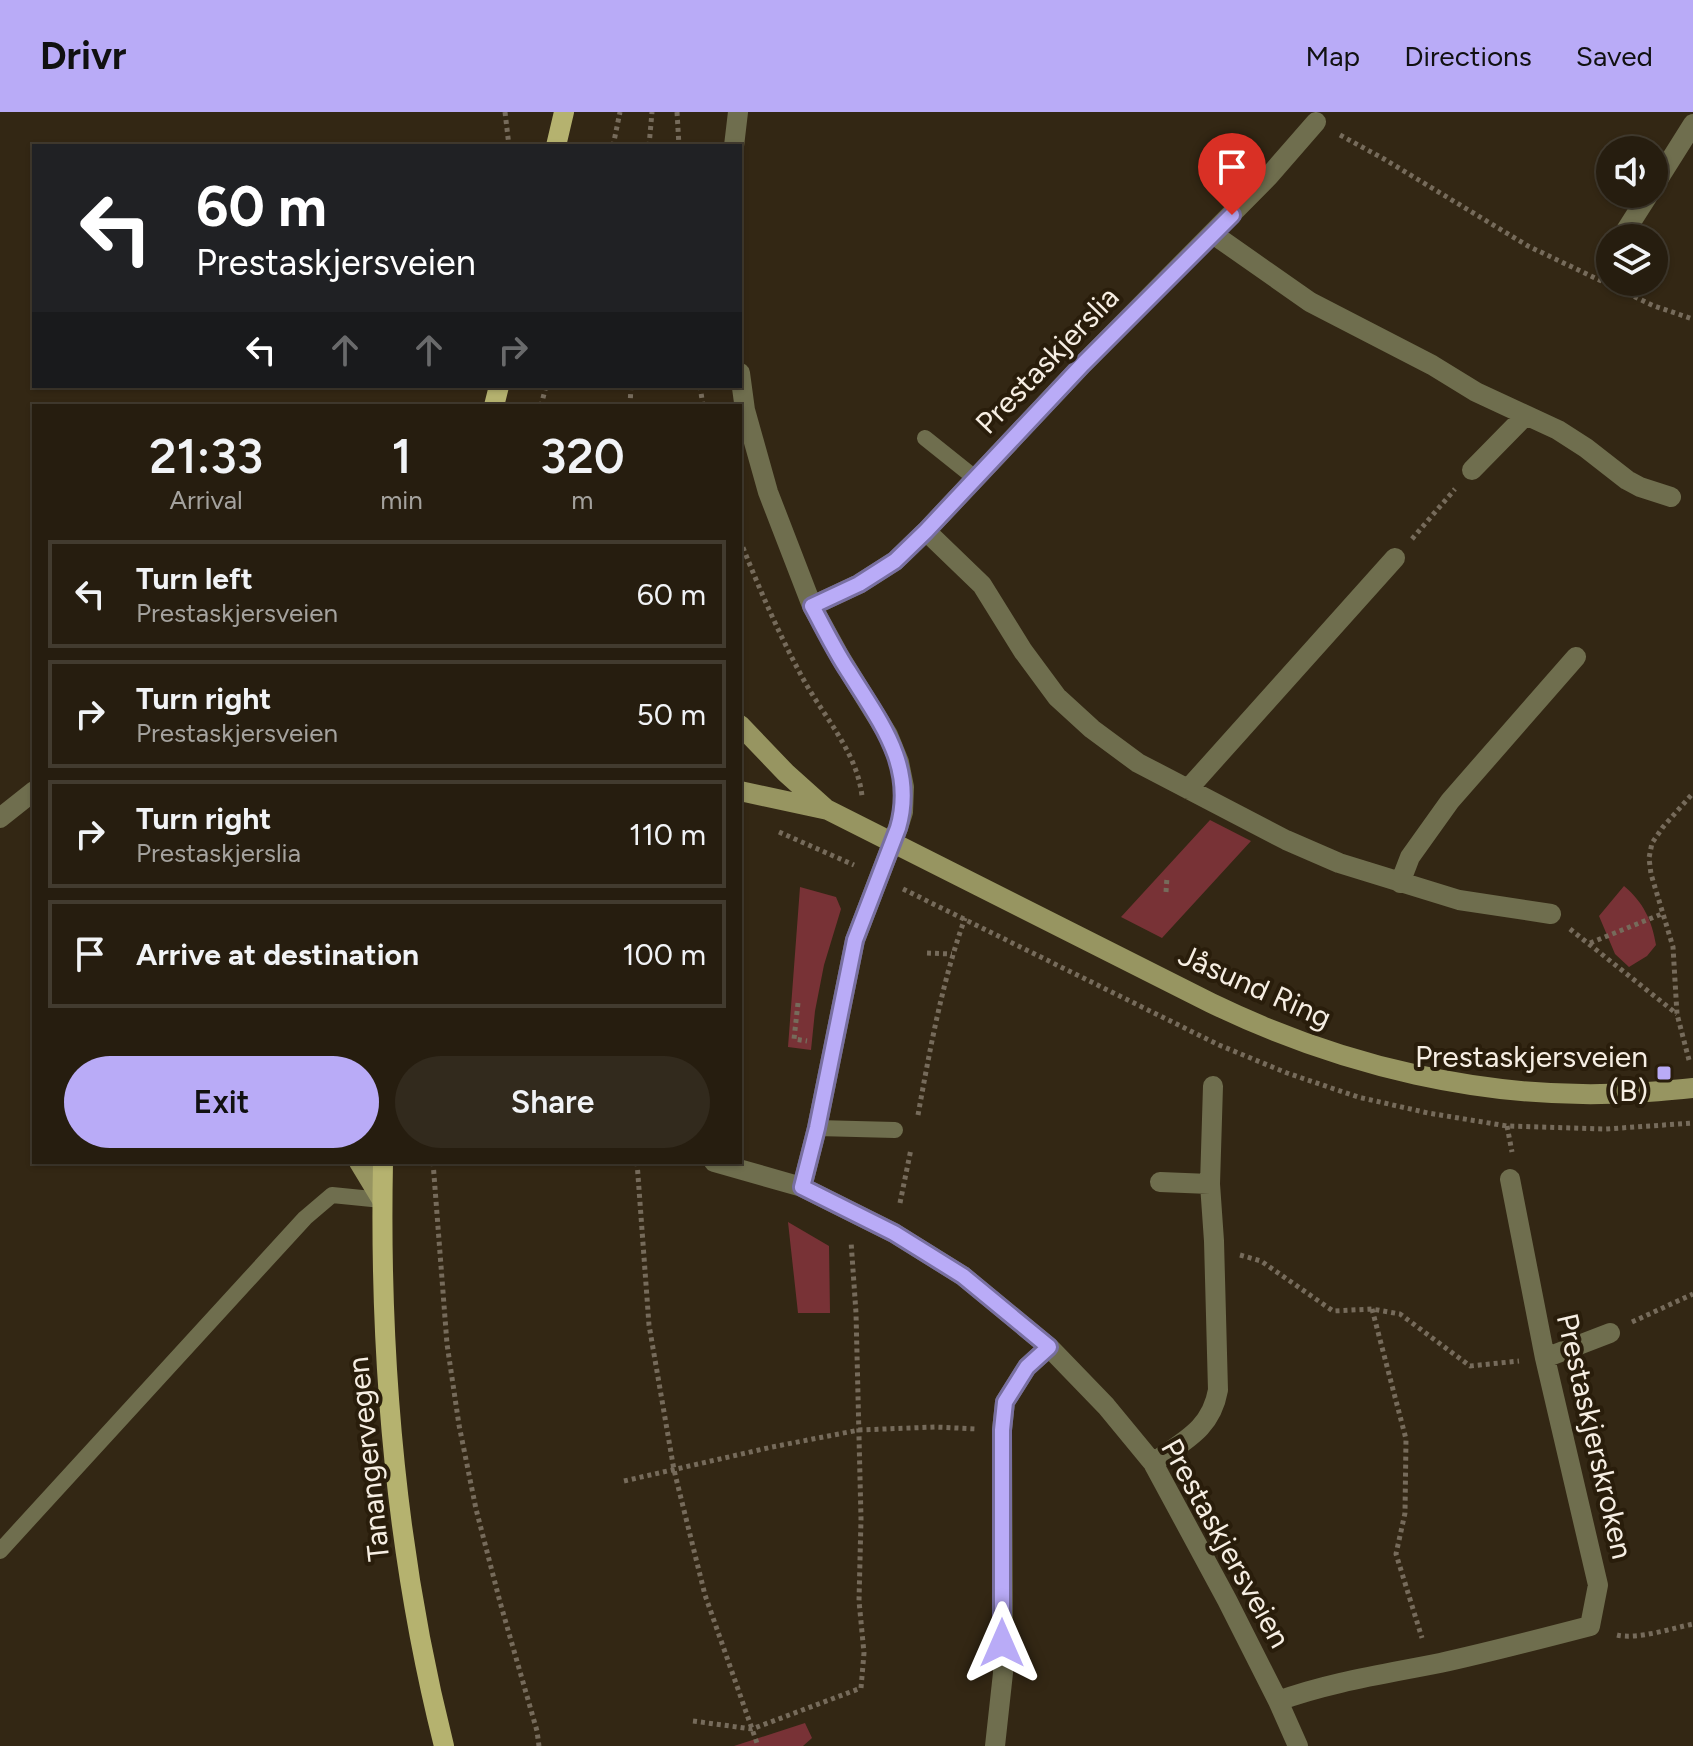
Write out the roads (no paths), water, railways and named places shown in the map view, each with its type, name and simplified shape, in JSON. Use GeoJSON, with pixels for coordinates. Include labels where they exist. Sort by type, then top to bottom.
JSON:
{"type":"FeatureCollection","features":[{"type":"Feature","properties":{"kind":"main road"},"geometry":{"type":"LineString","coordinates":[[556,144],[564,112]]}},
{"type":"Feature","properties":{"kind":"main road","name":"Jåsund Ring"},"geometry":{"type":"LineString","coordinates":[[742,727],[786,773],[828,810]]}},
{"type":"Feature","properties":{"kind":"main road","name":"Jåsund Ring"},"geometry":{"type":"LineString","coordinates":[[742,791],[828,810],[1250,1022],[1332,1053],[1429,1077],[1515,1090],[1630,1094],[1693,1088]]}},
{"type":"Feature","properties":{"kind":"main road"},"geometry":{"type":"LineString","coordinates":[[360,1164],[382,1200]]}},
{"type":"Feature","properties":{"kind":"main road","name":"Tanangervegen"},"geometry":{"type":"LineString","coordinates":[[383,1164],[392,1436],[403,1537],[444,1746]]}},
{"type":"Feature","properties":{"kind":"street"},"geometry":{"type":"LineString","coordinates":[[734,144],[738,112]]}},
{"type":"Feature","properties":{"kind":"street","name":"Prestaskjerslia"},"geometry":{"type":"LineString","coordinates":[[812,606],[859,584],[895,561],[1083,364],[1269,176],[1316,122]]}},
{"type":"Feature","properties":{"kind":"street"},"geometry":{"type":"LineString","coordinates":[[1668,164],[1693,124]]}},
{"type":"Feature","properties":{"kind":"street"},"geometry":{"type":"LineString","coordinates":[[1213,234],[1310,302],[1432,365],[1476,392],[1558,430],[1627,480],[1671,497]]}},
{"type":"Feature","properties":{"kind":"street"},"geometry":{"type":"LineString","coordinates":[[742,388],[745,410],[768,492],[812,606],[888,735],[899,762],[904,787],[903,812],[855,940],[802,1187]]}},
{"type":"Feature","properties":{"kind":"street"},"geometry":{"type":"LineString","coordinates":[[1472,470],[1525,416]]}},
{"type":"Feature","properties":{"kind":"street"},"geometry":{"type":"LineString","coordinates":[[926,531],[982,585],[1023,651],[1057,697],[1092,729],[1138,763],[1286,840],[1339,863],[1459,900],[1551,914]]}},
{"type":"Feature","properties":{"kind":"street"},"geometry":{"type":"LineString","coordinates":[[1188,789],[1395,558]]}},
{"type":"Feature","properties":{"kind":"street"},"geometry":{"type":"LineString","coordinates":[[1400,883],[1410,857],[1450,801],[1576,657]]}},
{"type":"Feature","properties":{"kind":"street"},"geometry":{"type":"LineString","coordinates":[[0,818],[32,793]]}},
{"type":"Feature","properties":{"kind":"street"},"geometry":{"type":"LineString","coordinates":[[1153,1463],[1204,1426],[1216,1404],[1214,1241],[1210,1184],[1213,1086]]}},
{"type":"Feature","properties":{"kind":"street","name":"Prestaskjersveien"},"geometry":{"type":"LineString","coordinates":[[721,1164],[802,1187],[894,1233],[963,1276],[1049,1347],[1106,1406],[1153,1463],[1227,1600],[1298,1746]]}},
{"type":"Feature","properties":{"kind":"street","name":"Prestaskjerskroken"},"geometry":{"type":"LineString","coordinates":[[1278,1701],[1376,1674],[1435,1664],[1590,1626],[1598,1585],[1545,1358],[1510,1179]]}},
{"type":"Feature","properties":{"kind":"street"},"geometry":{"type":"LineString","coordinates":[[1160,1182],[1210,1184]]}},
{"type":"Feature","properties":{"kind":"street"},"geometry":{"type":"LineString","coordinates":[[1545,1358],[1610,1333]]}},
{"type":"Feature","properties":{"kind":"street"},"geometry":{"type":"LineString","coordinates":[[995,1746],[1003,1673],[1002,1430],[1005,1402],[1027,1367],[1049,1347]]}},
{"type":"Feature","properties":{"kind":"lane"},"geometry":{"type":"LineString","coordinates":[[925,438],[975,478]]}},
{"type":"Feature","properties":{"kind":"lane"},"geometry":{"type":"LineString","coordinates":[[817,1128],[895,1130]]}},
{"type":"Feature","properties":{"kind":"lane"},"geometry":{"type":"LineString","coordinates":[[0,1551],[305,1218],[332,1195],[382,1200]]}},
{"type":"Feature","properties":{"kind":"place","name":"Prestaskjersveien (B)"},"geometry":{"type":"Point","coordinates":[1664,1073]}}]}
